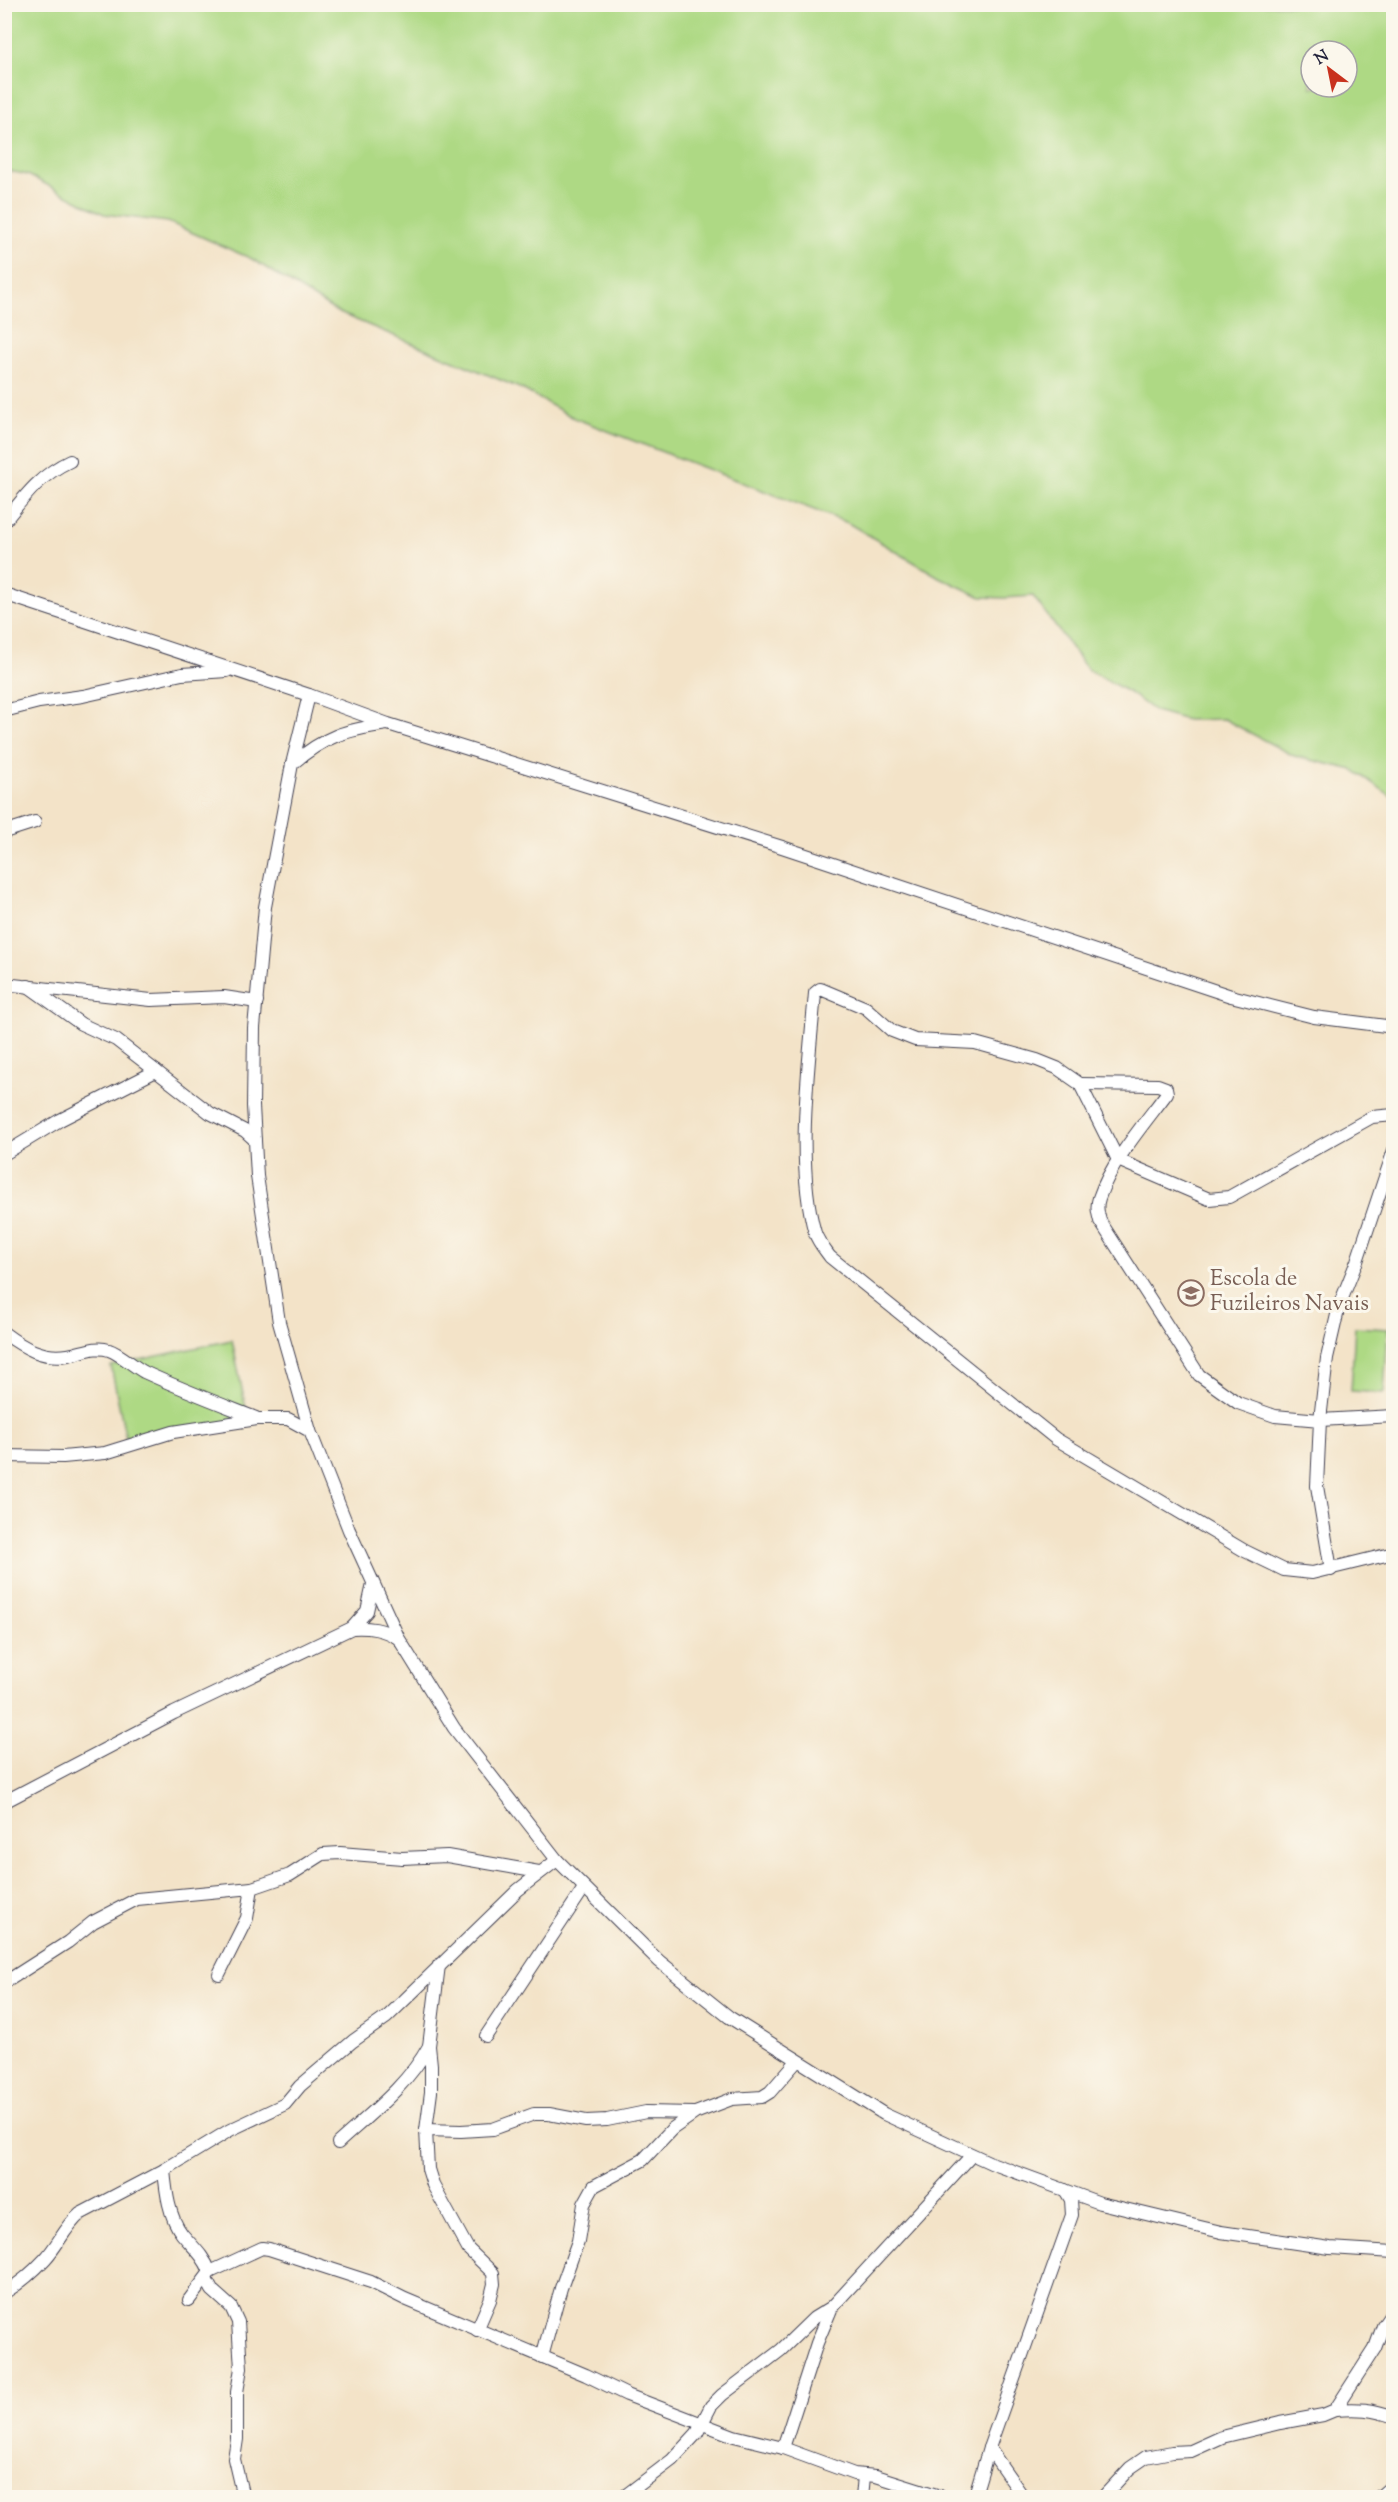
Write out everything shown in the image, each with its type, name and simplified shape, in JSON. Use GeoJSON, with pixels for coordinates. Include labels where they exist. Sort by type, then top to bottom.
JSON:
{"type":"FeatureCollection","features":[{"type":"Feature","properties":{"kind":"street"},"geometry":{"type":"LineString","coordinates":[[4,522],[39,480],[51,470],[70,461]]}},
{"type":"Feature","properties":{"kind":"street"},"geometry":{"type":"LineString","coordinates":[[4,594],[309,695],[388,724],[782,847],[1231,996],[1314,1017],[1394,1027]]}},
{"type":"Feature","properties":{"kind":"street"},"geometry":{"type":"LineString","coordinates":[[4,711],[182,674],[234,670]]}},
{"type":"Feature","properties":{"kind":"street"},"geometry":{"type":"LineString","coordinates":[[309,695],[292,764],[265,907],[257,1002],[253,1106],[258,1176],[279,1322],[310,1431],[373,1584],[399,1640],[454,1728],[557,1860],[676,1975],[729,2017],[884,2114],[972,2154],[1101,2203],[1221,2232],[1330,2248],[1394,2252]]}},
{"type":"Feature","properties":{"kind":"street"},"geometry":{"type":"LineString","coordinates":[[292,764],[315,745],[330,738],[358,728],[388,724]]}},
{"type":"Feature","properties":{"kind":"street"},"geometry":{"type":"LineString","coordinates":[[4,832],[35,822]]}},
{"type":"Feature","properties":{"kind":"street"},"geometry":{"type":"LineString","coordinates":[[4,984],[151,1000],[224,997],[257,1002]]}},
{"type":"Feature","properties":{"kind":"street"},"geometry":{"type":"LineString","coordinates":[[28,986],[81,1024],[116,1040],[210,1113],[245,1131],[255,1140]]}},
{"type":"Feature","properties":{"kind":"street"},"geometry":{"type":"LineString","coordinates":[[1394,1115],[1372,1117],[1220,1200],[1197,1195],[1118,1160],[1080,1084],[1057,1068],[1037,1060],[975,1043],[915,1040],[892,1030],[866,1008],[820,989],[815,993],[806,1119],[806,1164],[816,1236],[830,1257],[1056,1439],[1245,1551],[1284,1570],[1312,1573],[1394,1553]]}},
{"type":"Feature","properties":{"kind":"street"},"geometry":{"type":"LineString","coordinates":[[4,1154],[60,1120],[156,1071]]}},
{"type":"Feature","properties":{"kind":"street"},"geometry":{"type":"LineString","coordinates":[[1080,1084],[1158,1085],[1166,1088],[1167,1093],[1118,1160],[1099,1198],[1097,1210],[1100,1221],[1199,1376],[1238,1403],[1275,1416],[1320,1420],[1394,1416]]}},
{"type":"Feature","properties":{"kind":"street"},"geometry":{"type":"LineString","coordinates":[[1331,1570],[1317,1486],[1320,1420],[1327,1358],[1339,1306],[1357,1261],[1394,1150]]}},
{"type":"Feature","properties":{"kind":"street"},"geometry":{"type":"LineString","coordinates":[[4,1334],[45,1356],[68,1355],[100,1348],[111,1350],[130,1365],[165,1382],[257,1419]]}},
{"type":"Feature","properties":{"kind":"street"},"geometry":{"type":"LineString","coordinates":[[279,1418],[293,1410],[300,1397]]}},
{"type":"Feature","properties":{"kind":"street"},"geometry":{"type":"LineString","coordinates":[[4,1456],[63,1457],[105,1454],[173,1432],[257,1419],[288,1419],[310,1431]]}},
{"type":"Feature","properties":{"kind":"street"},"geometry":{"type":"LineString","coordinates":[[352,1628],[367,1611],[373,1584]]}},
{"type":"Feature","properties":{"kind":"street"},"geometry":{"type":"LineString","coordinates":[[4,1802],[174,1713],[352,1628],[366,1627],[386,1631],[399,1640]]}},
{"type":"Feature","properties":{"kind":"street"},"geometry":{"type":"LineString","coordinates":[[4,1983],[68,1942],[93,1922],[137,1899],[252,1888],[290,1875],[323,1854],[402,1858],[447,1856],[540,1872]]}},
{"type":"Feature","properties":{"kind":"street"},"geometry":{"type":"LineString","coordinates":[[4,2293],[18,2284],[45,2259],[69,2224],[80,2214],[164,2170],[230,2130],[285,2104],[309,2078],[353,2041],[387,2017],[439,1965],[540,1872],[557,1860]]}},
{"type":"Feature","properties":{"kind":"street"},"geometry":{"type":"LineString","coordinates":[[219,1974],[247,1918],[252,1888]]}},
{"type":"Feature","properties":{"kind":"street"},"geometry":{"type":"LineString","coordinates":[[486,2036],[585,1888]]}},
{"type":"Feature","properties":{"kind":"street"},"geometry":{"type":"LineString","coordinates":[[439,1965],[429,2046],[431,2092],[426,2130],[428,2169],[433,2185],[468,2249],[493,2273],[494,2284],[490,2300],[477,2330]]}},
{"type":"Feature","properties":{"kind":"street"},"geometry":{"type":"LineString","coordinates":[[338,2143],[406,2081],[429,2046]]}},
{"type":"Feature","properties":{"kind":"street"},"geometry":{"type":"LineString","coordinates":[[542,2357],[561,2288],[578,2241],[588,2196],[594,2186],[643,2160],[672,2129],[695,2113],[732,2099],[762,2097],[770,2092],[797,2061]]}},
{"type":"Feature","properties":{"kind":"street"},"geometry":{"type":"LineString","coordinates":[[426,2130],[493,2129],[534,2114],[549,2114],[586,2121],[646,2112],[695,2113]]}},
{"type":"Feature","properties":{"kind":"street"},"geometry":{"type":"LineString","coordinates":[[622,2498],[672,2460],[697,2433],[711,2406],[722,2395],[781,2350],[814,2318],[832,2307],[972,2154]]}},
{"type":"Feature","properties":{"kind":"street"},"geometry":{"type":"LineString","coordinates":[[164,2170],[166,2193],[176,2223],[182,2234],[206,2260],[212,2290],[231,2307],[238,2322],[241,2368],[237,2392],[237,2439],[234,2459],[242,2493]]}},
{"type":"Feature","properties":{"kind":"street"},"geometry":{"type":"LineString","coordinates":[[974,2498],[989,2448],[1072,2215],[1071,2199],[1065,2190]]}},
{"type":"Feature","properties":{"kind":"street"},"geometry":{"type":"LineString","coordinates":[[1072,2215],[1087,2206],[1101,2203]]}},
{"type":"Feature","properties":{"kind":"street"},"geometry":{"type":"LineString","coordinates":[[189,2300],[208,2276],[262,2248],[269,2248],[371,2282],[405,2300],[627,2395],[734,2436],[783,2448],[864,2476],[876,2476],[946,2498]]}},
{"type":"Feature","properties":{"kind":"street"},"geometry":{"type":"LineString","coordinates":[[783,2448],[832,2307]]}},
{"type":"Feature","properties":{"kind":"street"},"geometry":{"type":"LineString","coordinates":[[1335,2410],[1375,2348],[1383,2326],[1394,2310]]}},
{"type":"Feature","properties":{"kind":"street"},"geometry":{"type":"LineString","coordinates":[[1102,2498],[1130,2468],[1146,2457],[1191,2451],[1222,2437],[1323,2415],[1335,2410],[1358,2408],[1379,2411],[1394,2417]]}},
{"type":"Feature","properties":{"kind":"street"},"geometry":{"type":"LineString","coordinates":[[989,2448],[1024,2498]]}},
{"type":"Feature","properties":{"kind":"street"},"geometry":{"type":"LineString","coordinates":[[862,2498],[864,2476]]}},
{"type":"Feature","properties":{"kind":"street"},"geometry":{"type":"LineString","coordinates":[[1378,2498],[1394,2484]]}},
{"type":"Feature","properties":{"kind":"street"},"geometry":{"type":"LineString","coordinates":[[4,2494],[7,2498]]}},
{"type":"Feature","properties":{"kind":"green space"},"geometry":{"type":"Polygon","coordinates":[[[5,4],[1393,5],[1393,797],[1353,770],[1294,756],[1224,719],[1187,720],[1155,711],[1128,692],[1087,669],[1033,596],[981,597],[939,577],[848,523],[574,418],[522,389],[337,312],[252,259],[168,222],[104,214],[28,175],[5,170],[5,4]]]}},
{"type":"Feature","properties":{"kind":"green space"},"geometry":{"type":"Polygon","coordinates":[[[1355,1327],[1388,1329],[1384,1393],[1351,1391],[1355,1327]]]}},
{"type":"Feature","properties":{"kind":"green space"},"geometry":{"type":"Polygon","coordinates":[[[232,1340],[248,1419],[127,1444],[111,1366],[232,1340]]]}},
{"type":"Feature","properties":{"kind":"place","name":"Escola de Fuzileiros Navais"},"geometry":{"type":"Point","coordinates":[1191,1293]}}]}
